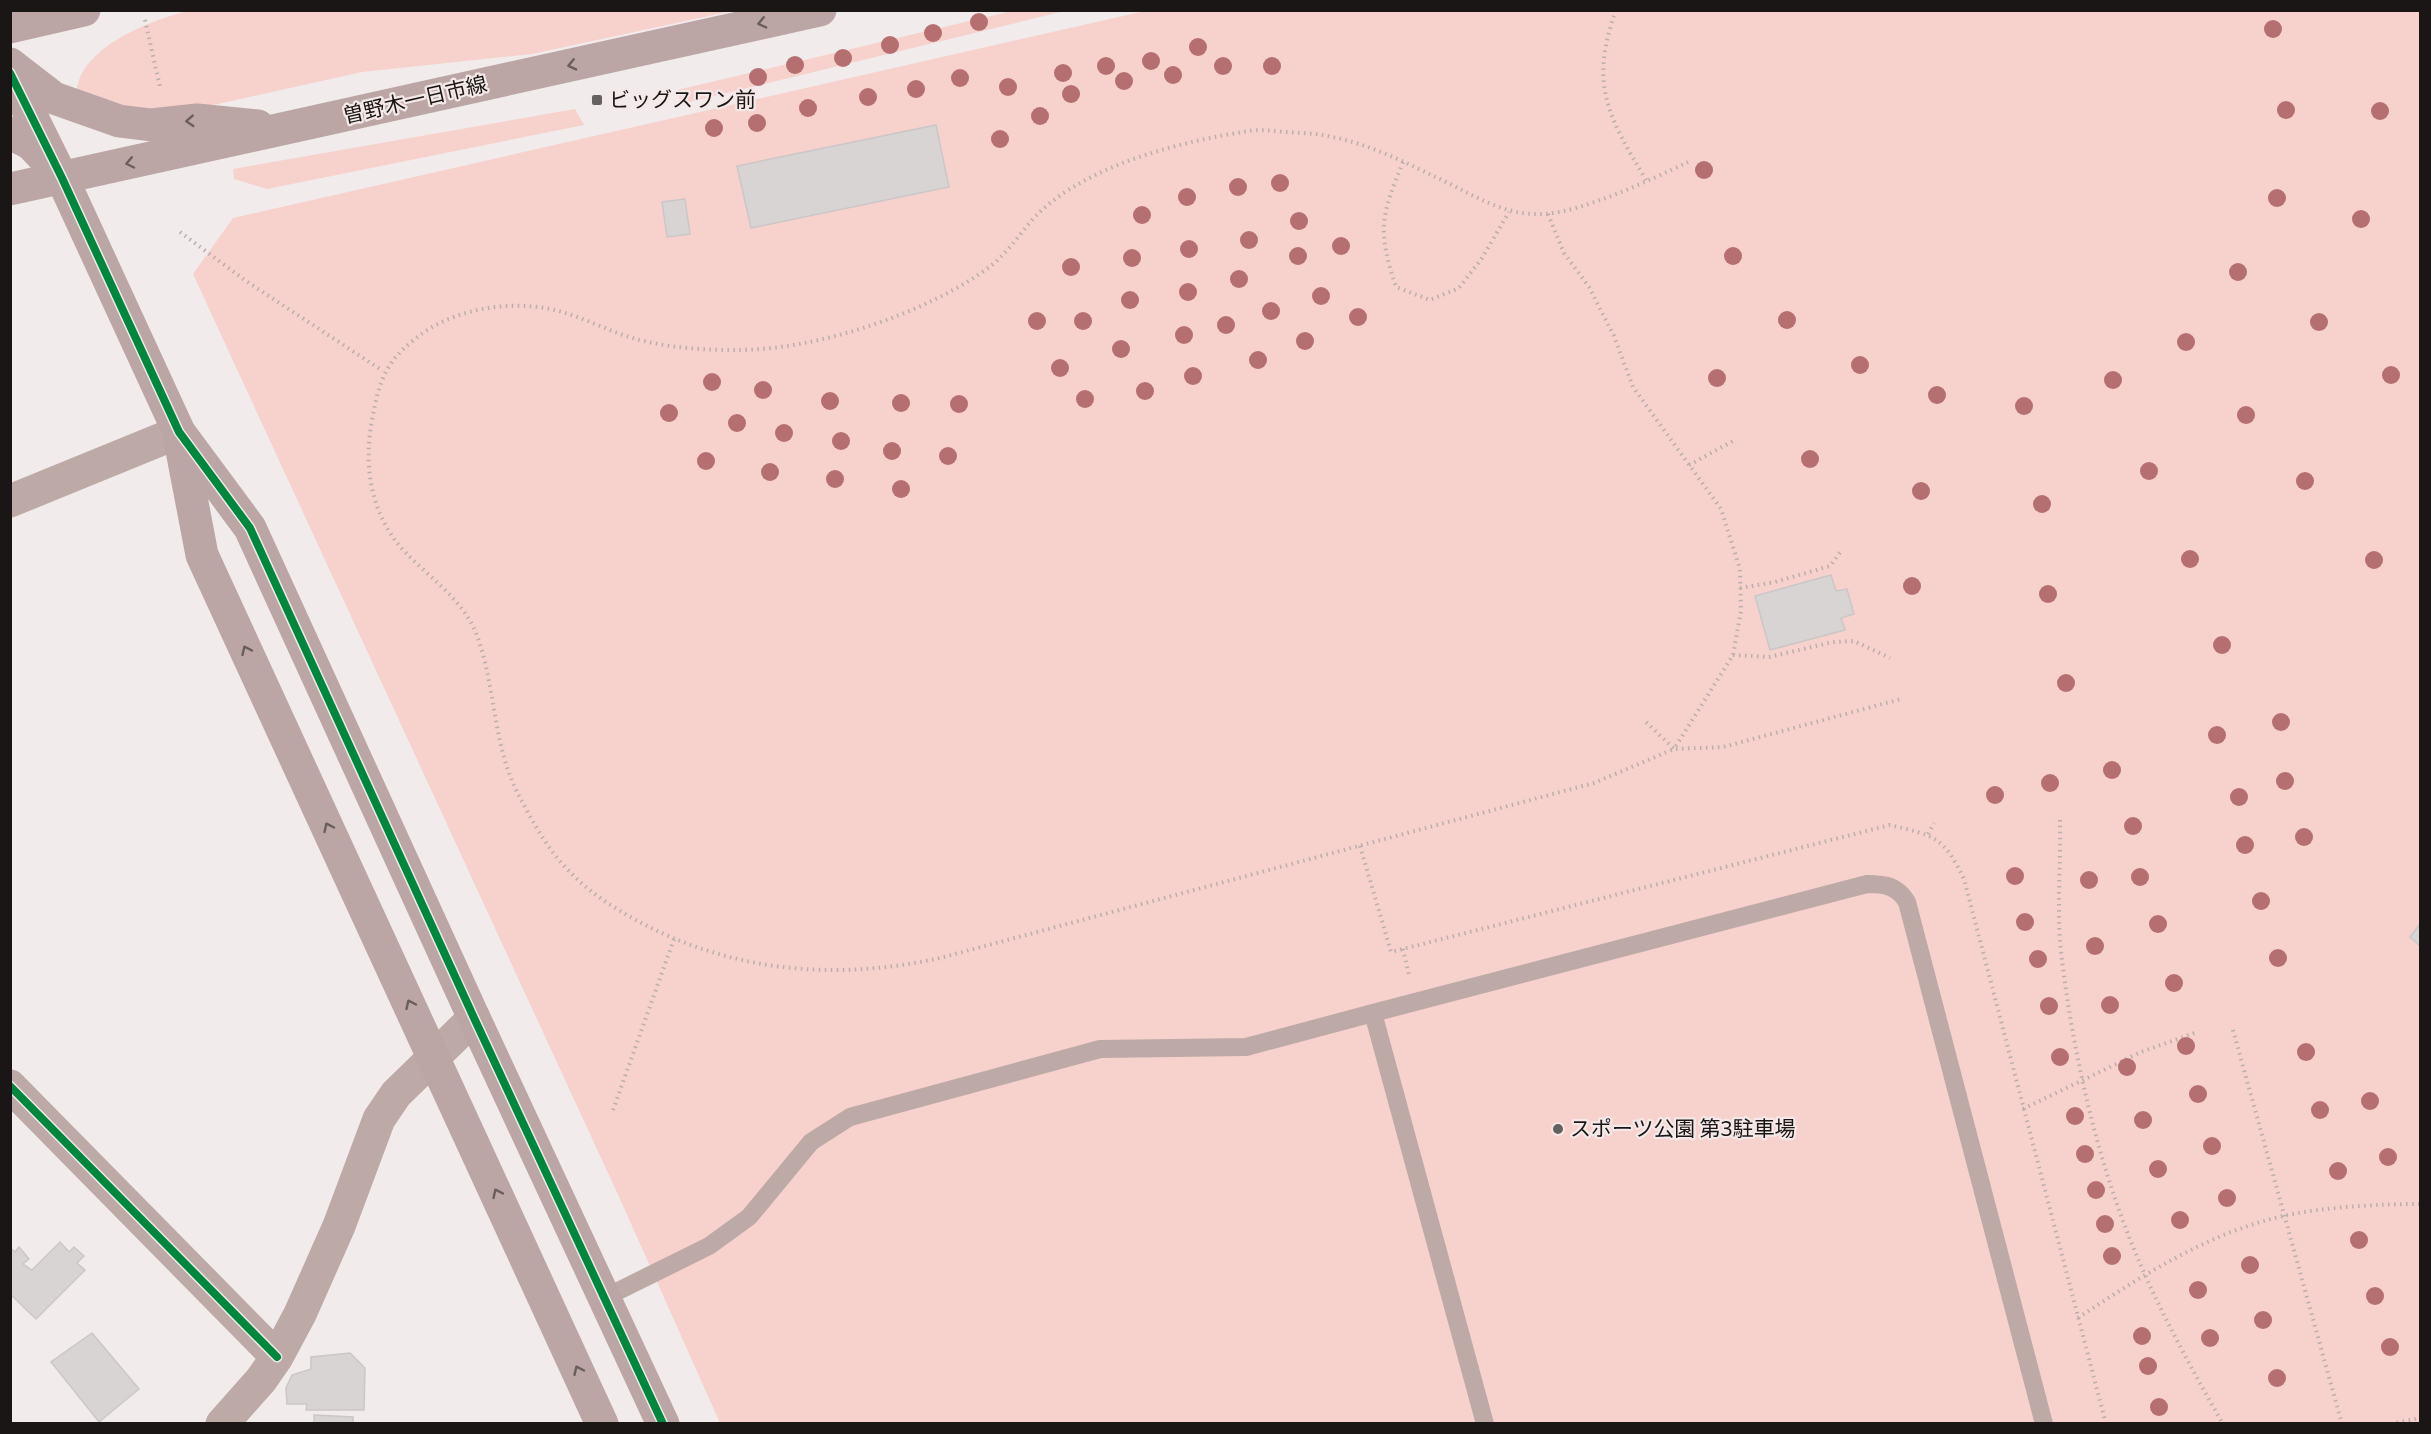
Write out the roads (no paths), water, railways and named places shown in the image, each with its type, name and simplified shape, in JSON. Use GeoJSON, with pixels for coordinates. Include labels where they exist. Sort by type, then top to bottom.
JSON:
{"type":"FeatureCollection","features":[{"type":"Feature","properties":{"kind":"street"},"geometry":{"type":"LineString","coordinates":[[10,27],[84,10]]}},
{"type":"Feature","properties":{"kind":"street","name":"曽野木一日市線"},"geometry":{"type":"LineString","coordinates":[[10,189],[290,129],[819,10]]}},
{"type":"Feature","properties":{"kind":"street"},"geometry":{"type":"LineString","coordinates":[[10,64],[54,98],[119,122],[151,125],[197,120],[290,129]]}},
{"type":"Feature","properties":{"kind":"street"},"geometry":{"type":"LineString","coordinates":[[10,73],[62,178],[179,432],[250,528],[663,1424]]}},
{"type":"Feature","properties":{"kind":"street"},"geometry":{"type":"LineString","coordinates":[[10,133],[32,144],[62,178]]}},
{"type":"Feature","properties":{"kind":"street"},"geometry":{"type":"LineString","coordinates":[[10,501],[179,432]]}},
{"type":"Feature","properties":{"kind":"street"},"geometry":{"type":"LineString","coordinates":[[179,432],[202,555],[602,1424]]}},
{"type":"Feature","properties":{"kind":"street"},"geometry":{"type":"LineString","coordinates":[[222,1424],[261,1380],[277,1357],[300,1314],[339,1226],[379,1119],[396,1094],[474,1018]]}},
{"type":"Feature","properties":{"kind":"street"},"geometry":{"type":"LineString","coordinates":[[10,1086],[277,1357]]}},
{"type":"Feature","properties":{"kind":"lane"},"geometry":{"type":"LineString","coordinates":[[606,1297],[710,1246],[749,1217],[811,1142],[850,1117],[1100,1049],[1246,1047],[1867,884],[1884,884],[1899,890],[1907,902],[2044,1424]]}},
{"type":"Feature","properties":{"kind":"lane"},"geometry":{"type":"LineString","coordinates":[[1373,1013],[1485,1424]]}},
{"type":"Feature","properties":{"kind":"place","name":"ビッグスワン前"},"geometry":{"type":"Point","coordinates":[597,100]}},
{"type":"Feature","properties":{"kind":"place","name":"スポーツ公園 第3駐車場"},"geometry":{"type":"Point","coordinates":[1558,1129]}}]}
